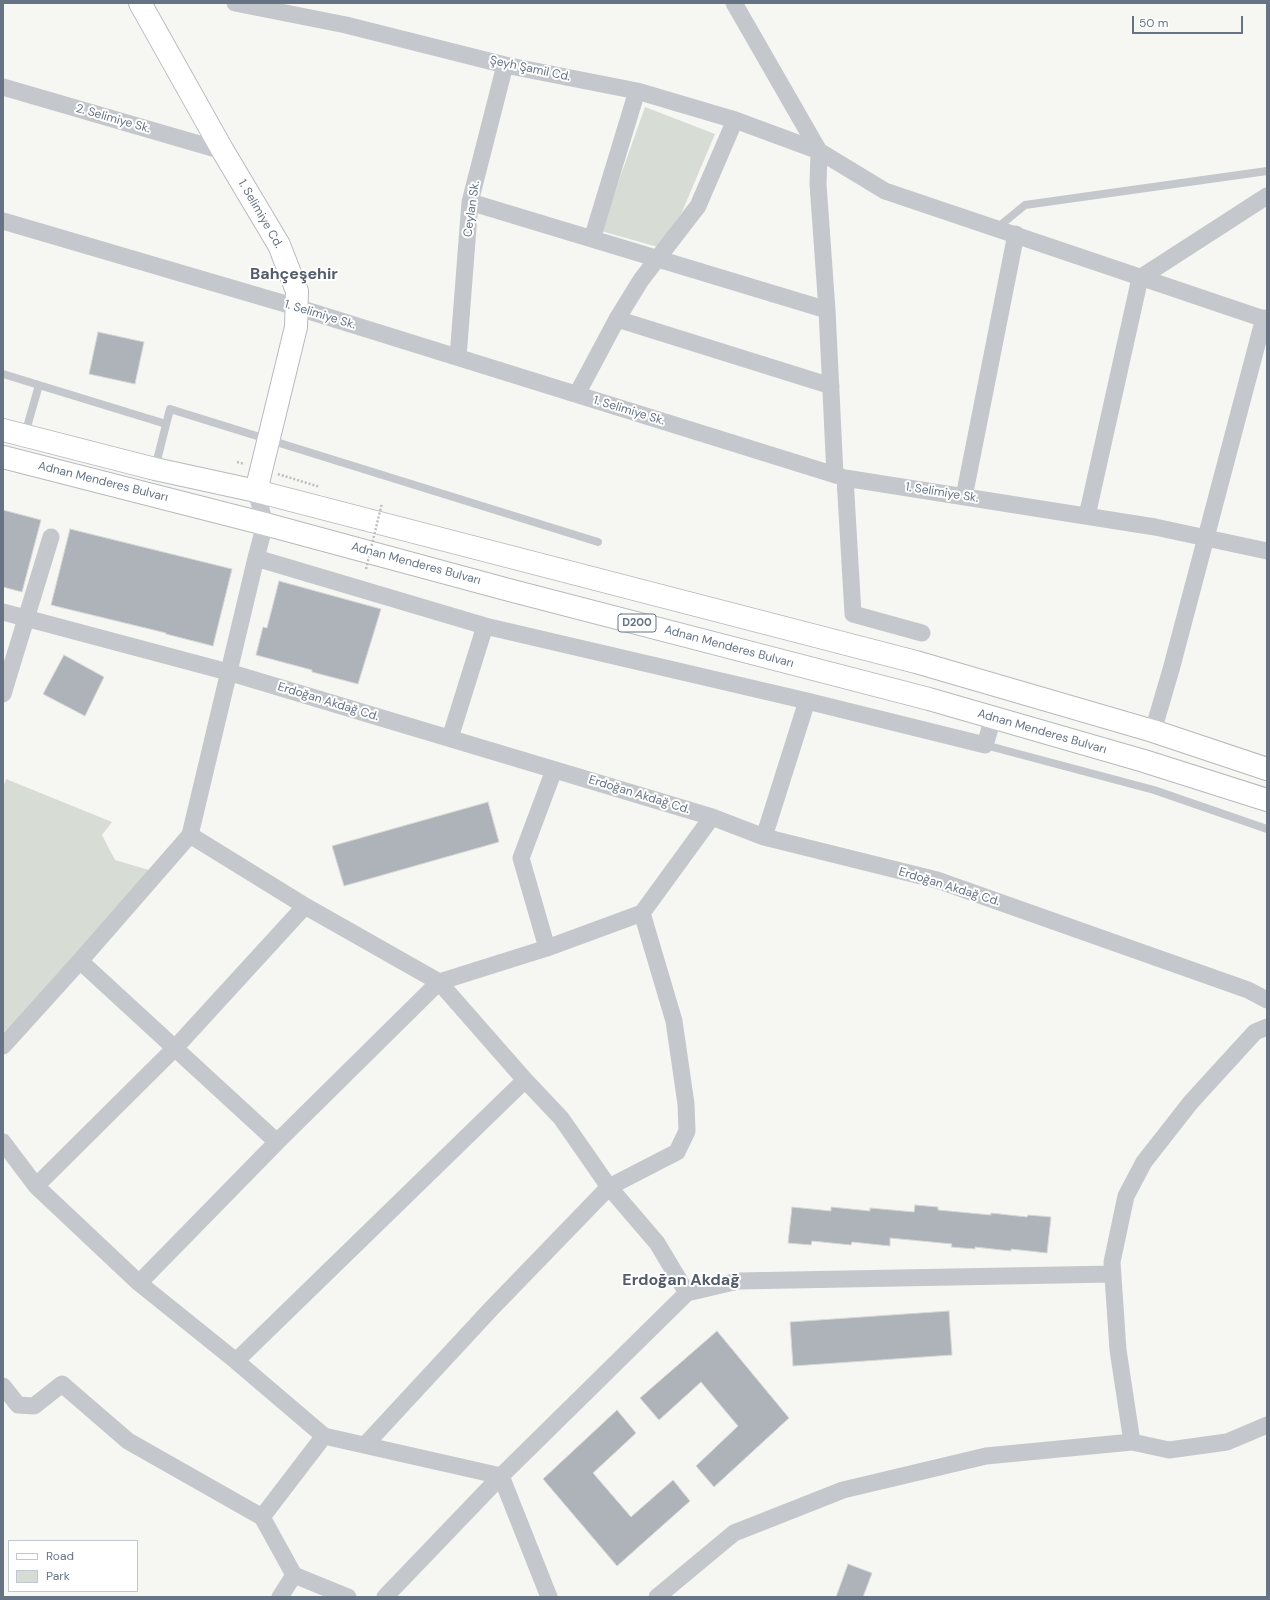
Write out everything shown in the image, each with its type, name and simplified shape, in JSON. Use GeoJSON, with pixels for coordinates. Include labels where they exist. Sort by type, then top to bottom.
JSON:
{"type":"FeatureCollection","features":[{"type":"Feature","properties":{"kind":"main road","name":"1. Selimiye Cd."},"geometry":{"type":"LineString","coordinates":[[140,3],[223,151],[279,245],[297,291],[296,326],[256,492]]}},
{"type":"Feature","properties":{"kind":"main road"},"geometry":{"type":"LineString","coordinates":[[3,430],[155,469],[256,492],[908,660],[1153,731],[1267,770]]}},
{"type":"Feature","properties":{"kind":"main road","name":"Adnan Menderes Bulvarı"},"geometry":{"type":"LineString","coordinates":[[3,457],[265,524],[509,590],[929,699],[1144,761],[1267,800]]}},
{"type":"Feature","properties":{"kind":"street","name":"Şeyh Şamil Cd."},"geometry":{"type":"LineString","coordinates":[[236,3],[346,25],[504,65],[637,91],[736,120],[819,151],[885,191],[1016,234],[1140,278],[1266,319]]}},
{"type":"Feature","properties":{"kind":"street"},"geometry":{"type":"LineString","coordinates":[[734,3],[819,151],[818,184],[831,386],[853,614],[922,633]]}},
{"type":"Feature","properties":{"kind":"street","name":"Ceylan Sk."},"geometry":{"type":"LineString","coordinates":[[458,357],[470,202],[504,65]]}},
{"type":"Feature","properties":{"kind":"street","name":"2. Selimiye Sk."},"geometry":{"type":"LineString","coordinates":[[3,87],[223,151]]}},
{"type":"Feature","properties":{"kind":"street"},"geometry":{"type":"LineString","coordinates":[[592,239],[637,91]]}},
{"type":"Feature","properties":{"kind":"street"},"geometry":{"type":"LineString","coordinates":[[577,394],[617,319],[641,280],[698,206],[736,120]]}},
{"type":"Feature","properties":{"kind":"street"},"geometry":{"type":"LineString","coordinates":[[1087,516],[1140,278],[1267,196]]}},
{"type":"Feature","properties":{"kind":"street"},"geometry":{"type":"LineString","coordinates":[[470,202],[827,310]]}},
{"type":"Feature","properties":{"kind":"street","name":"1. Selimiye Sk."},"geometry":{"type":"LineString","coordinates":[[3,221],[296,307],[840,476],[1155,527],[1267,551]]}},
{"type":"Feature","properties":{"kind":"street"},"geometry":{"type":"LineString","coordinates":[[964,497],[1016,234]]}},
{"type":"Feature","properties":{"kind":"street"},"geometry":{"type":"LineString","coordinates":[[617,319],[831,386]]}},
{"type":"Feature","properties":{"kind":"street"},"geometry":{"type":"LineString","coordinates":[[1153,731],[1266,319]]}},
{"type":"Feature","properties":{"kind":"street"},"geometry":{"type":"LineString","coordinates":[[3,1046],[80,961],[190,835],[228,672],[265,524],[256,492]]}},
{"type":"Feature","properties":{"kind":"street"},"geometry":{"type":"LineString","coordinates":[[3,694],[51,536]]}},
{"type":"Feature","properties":{"kind":"street"},"geometry":{"type":"LineString","coordinates":[[256,558],[485,626],[807,701],[985,745],[993,718]]}},
{"type":"Feature","properties":{"kind":"street","name":"Erdoğan Akdağ Cd."},"geometry":{"type":"LineString","coordinates":[[3,612],[228,672],[712,817],[764,837],[937,880],[1248,990],[1267,1000]]}},
{"type":"Feature","properties":{"kind":"street"},"geometry":{"type":"LineString","coordinates":[[450,738],[485,626]]}},
{"type":"Feature","properties":{"kind":"street"},"geometry":{"type":"LineString","coordinates":[[764,837],[807,701]]}},
{"type":"Feature","properties":{"kind":"street"},"geometry":{"type":"LineString","coordinates":[[547,948],[520,858],[554,770]]}},
{"type":"Feature","properties":{"kind":"street"},"geometry":{"type":"LineString","coordinates":[[139,1283],[276,1142],[439,982],[547,948],[642,914],[712,817]]}},
{"type":"Feature","properties":{"kind":"street"},"geometry":{"type":"LineString","coordinates":[[190,835],[305,906],[439,982],[525,1080],[561,1118],[609,1187],[657,1243],[687,1293]]}},
{"type":"Feature","properties":{"kind":"street"},"geometry":{"type":"LineString","coordinates":[[36,1186],[175,1048],[305,906]]}},
{"type":"Feature","properties":{"kind":"street"},"geometry":{"type":"LineString","coordinates":[[365,1445],[490,1310],[609,1187],[677,1152],[687,1131],[686,1104],[674,1020],[642,914]]}},
{"type":"Feature","properties":{"kind":"street"},"geometry":{"type":"LineString","coordinates":[[80,961],[276,1142]]}},
{"type":"Feature","properties":{"kind":"street"},"geometry":{"type":"LineString","coordinates":[[1132,1442],[1118,1350],[1112,1262],[1126,1196],[1144,1162],[1191,1102],[1255,1032],[1267,1027]]}},
{"type":"Feature","properties":{"kind":"street"},"geometry":{"type":"LineString","coordinates":[[236,1361],[525,1080]]}},
{"type":"Feature","properties":{"kind":"street"},"geometry":{"type":"LineString","coordinates":[[3,1142],[36,1186],[139,1283],[236,1361],[324,1436],[501,1476]]}},
{"type":"Feature","properties":{"kind":"street"},"geometry":{"type":"LineString","coordinates":[[385,1597],[501,1476],[687,1293],[738,1282],[1113,1274]]}},
{"type":"Feature","properties":{"kind":"street"},"geometry":{"type":"LineString","coordinates":[[3,1386],[18,1405],[34,1406],[62,1384],[128,1441],[262,1517],[294,1574],[348,1597]]}},
{"type":"Feature","properties":{"kind":"street"},"geometry":{"type":"LineString","coordinates":[[657,1597],[734,1533],[843,1490],[986,1456],[1132,1442],[1169,1450],[1227,1442],[1267,1424]]}},
{"type":"Feature","properties":{"kind":"street"},"geometry":{"type":"LineString","coordinates":[[262,1517],[324,1436]]}},
{"type":"Feature","properties":{"kind":"street"},"geometry":{"type":"LineString","coordinates":[[501,1476],[549,1597]]}},
{"type":"Feature","properties":{"kind":"street"},"geometry":{"type":"LineString","coordinates":[[280,1597],[294,1574]]}},
{"type":"Feature","properties":{"kind":"lane"},"geometry":{"type":"LineString","coordinates":[[997,228],[1025,204],[1267,172]]}},
{"type":"Feature","properties":{"kind":"lane"},"geometry":{"type":"LineString","coordinates":[[3,374],[166,424]]}},
{"type":"Feature","properties":{"kind":"lane"},"geometry":{"type":"LineString","coordinates":[[25,435],[40,385]]}},
{"type":"Feature","properties":{"kind":"lane"},"geometry":{"type":"LineString","coordinates":[[155,469],[170,409],[598,542]]}},
{"type":"Feature","properties":{"kind":"lane"},"geometry":{"type":"LineString","coordinates":[[985,745],[1154,790],[1267,829]]}},
{"type":"Feature","properties":{"kind":"path"},"geometry":{"type":"LineString","coordinates":[[237,462],[322,488]]}},
{"type":"Feature","properties":{"kind":"path"},"geometry":{"type":"LineString","coordinates":[[366,569],[382,503]]}},
{"type":"Feature","properties":{"kind":"green space"},"geometry":{"type":"Polygon","coordinates":[[[645,107],[715,134],[682,212],[658,247],[601,231],[645,107]]]}},
{"type":"Feature","properties":{"kind":"green space"},"geometry":{"type":"Polygon","coordinates":[[[6,779],[112,822],[102,835],[115,860],[152,871],[3,1033],[3,788],[6,779]]]}},
{"type":"Feature","properties":{"kind":"building"},"geometry":{"type":"Polygon","coordinates":[[[98,332],[144,342],[135,384],[89,374],[98,332]]]}},
{"type":"Feature","properties":{"kind":"building"},"geometry":{"type":"Polygon","coordinates":[[[3,510],[41,520],[22,592],[3,587],[3,510]]]}},
{"type":"Feature","properties":{"kind":"building"},"geometry":{"type":"Polygon","coordinates":[[[70,529],[232,569],[213,646],[51,605],[70,529]]]}},
{"type":"Feature","properties":{"kind":"building"},"geometry":{"type":"Polygon","coordinates":[[[279,581],[381,609],[358,684],[256,655],[263,627],[267,628],[279,581]]]}},
{"type":"Feature","properties":{"kind":"building"},"geometry":{"type":"Polygon","coordinates":[[[64,655],[104,677],[85,716],[43,694],[64,655]]]}},
{"type":"Feature","properties":{"kind":"building"},"geometry":{"type":"Polygon","coordinates":[[[488,802],[499,842],[344,886],[332,846],[488,802]]]}},
{"type":"Feature","properties":{"kind":"building"},"geometry":{"type":"Polygon","coordinates":[[[915,1205],[938,1207],[938,1210],[991,1215],[991,1213],[1027,1217],[1028,1215],[1051,1217],[1047,1253],[1011,1249],[1011,1251],[975,1247],[975,1249],[951,1247],[952,1244],[890,1238],[890,1246],[852,1242],[851,1245],[812,1241],[811,1245],[788,1243],[792,1207],[831,1211],[831,1207],[870,1211],[870,1208],[914,1212],[915,1205]]]}},
{"type":"Feature","properties":{"kind":"building"},"geometry":{"type":"Polygon","coordinates":[[[949,1311],[952,1355],[793,1366],[790,1322],[949,1311]]]}},
{"type":"Feature","properties":{"kind":"building"},"geometry":{"type":"Polygon","coordinates":[[[717,1331],[789,1418],[714,1487],[696,1466],[738,1426],[701,1382],[659,1420],[640,1398],[717,1331]]]}},
{"type":"Feature","properties":{"kind":"building"},"geometry":{"type":"Polygon","coordinates":[[[617,1410],[636,1433],[593,1473],[631,1517],[673,1480],[690,1501],[617,1566],[543,1479],[617,1410]]]}},
{"type":"Feature","properties":{"kind":"building"},"geometry":{"type":"Polygon","coordinates":[[[848,1564],[872,1573],[863,1597],[836,1597],[848,1564]]]}},
{"type":"Feature","properties":{"kind":"district","name":"Bahçeşehir"},"geometry":{"type":"Point","coordinates":[294,275]}},
{"type":"Feature","properties":{"kind":"district","name":"Erdoğan Akdağ"},"geometry":{"type":"Point","coordinates":[681,1281]}}]}
